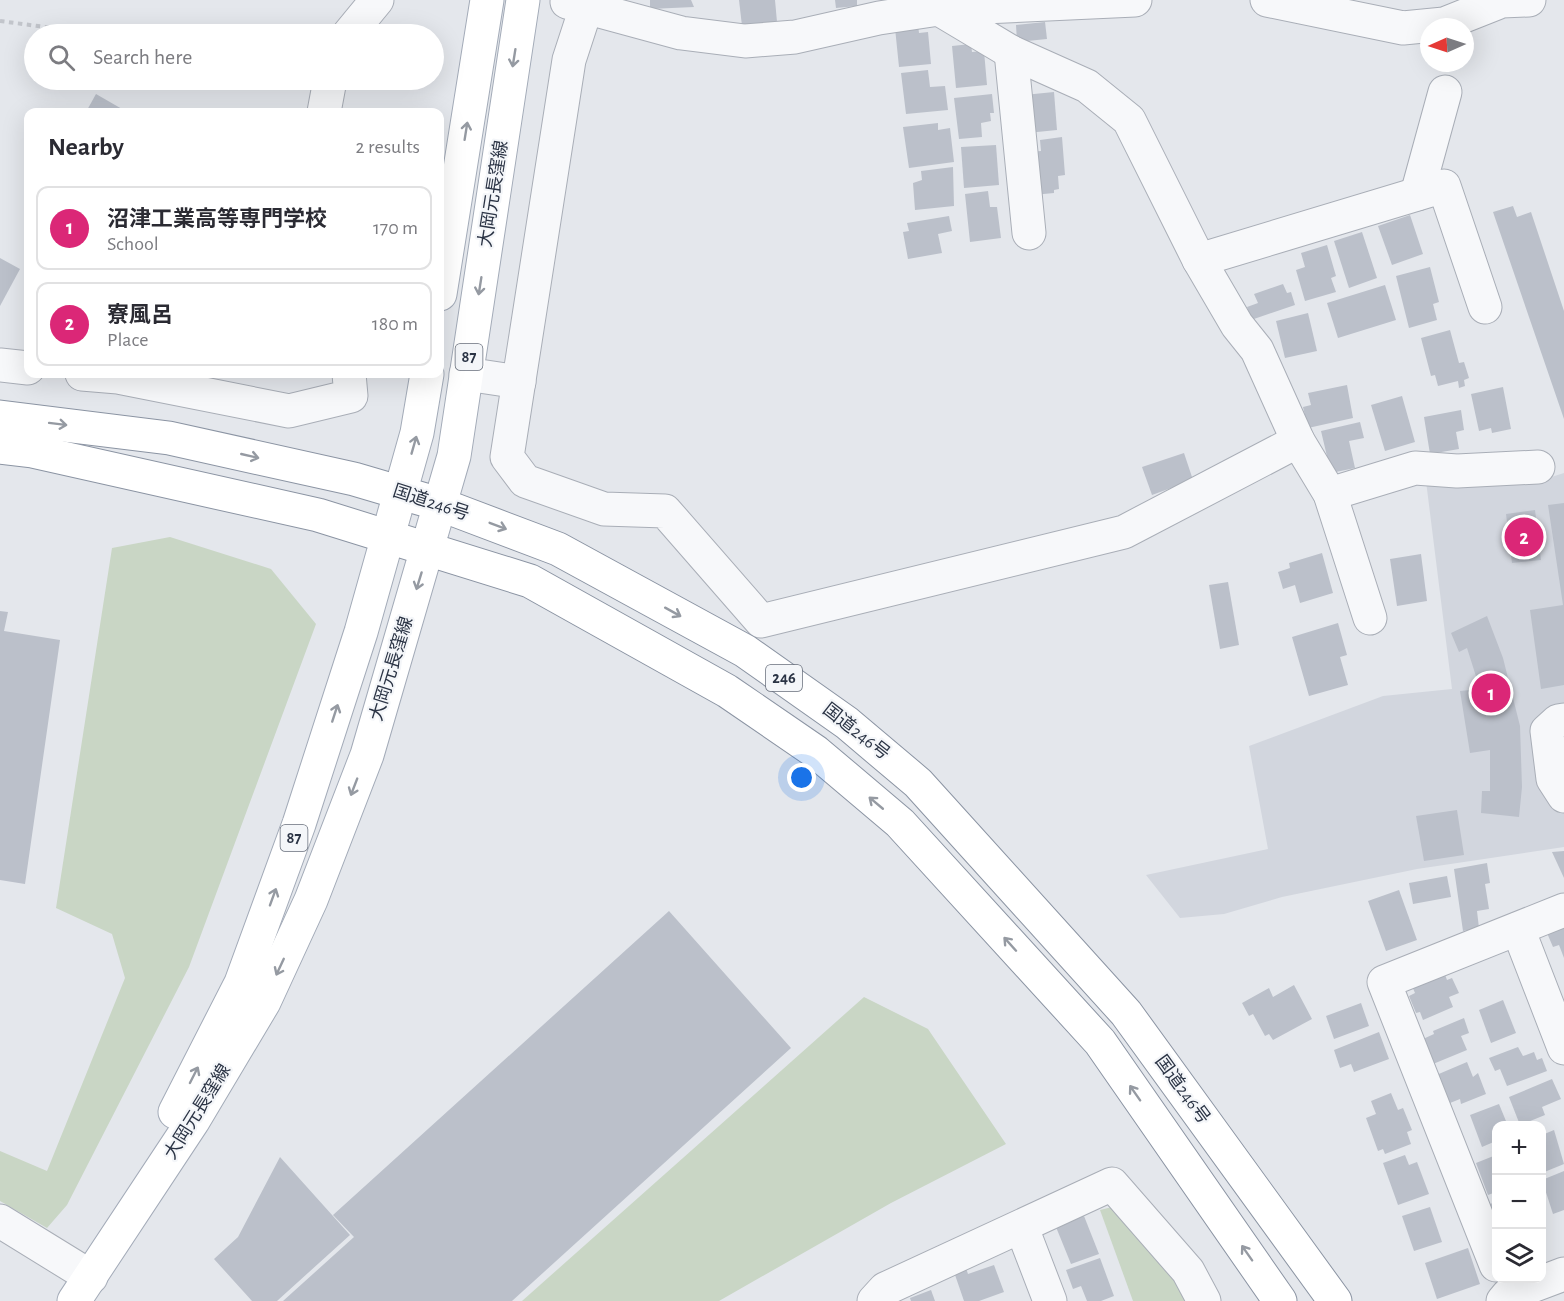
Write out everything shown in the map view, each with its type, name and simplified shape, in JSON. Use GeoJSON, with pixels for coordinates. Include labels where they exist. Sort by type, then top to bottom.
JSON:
{"type":"FeatureCollection","features":[{"type":"Feature","properties":{"kind":"main road"},"geometry":{"type":"LineString","coordinates":[[444,268],[487,0]]}},
{"type":"Feature","properties":{"kind":"main road","name":"大岡元長窪線"},"geometry":{"type":"LineString","coordinates":[[83,1289],[193,1121],[274,982],[311,900],[366,755],[429,548],[439,504],[454,456],[523,0]]}},
{"type":"Feature","properties":{"kind":"main road","name":"大岡元長窪線"},"geometry":{"type":"LineString","coordinates":[[83,1289],[241,983],[303,813],[362,632],[417,433],[426,378]]}},
{"type":"Feature","properties":{"kind":"main road","name":"国道246号"},"geometry":{"type":"LineString","coordinates":[[0,417],[169,438],[354,479],[439,504],[558,549],[745,651],[847,723],[918,783],[1126,1013],[1335,1301]]}},
{"type":"Feature","properties":{"kind":"main road","name":"246"},"geometry":{"type":"LineString","coordinates":[[0,447],[32,451],[296,510],[530,580],[727,691],[816,752],[900,823],[1100,1042],[1280,1301]]}},
{"type":"Feature","properties":{"kind":"street"},"geometry":{"type":"LineString","coordinates":[[357,24],[377,0]]}},
{"type":"Feature","properties":{"kind":"street"},"geometry":{"type":"LineString","coordinates":[[1135,0],[939,9],[879,18],[795,37],[745,41],[681,33],[577,5],[507,457],[525,481],[604,509],[665,511],[761,621],[1124,532],[1298,441]]}},
{"type":"Feature","properties":{"kind":"street"},"geometry":{"type":"LineString","coordinates":[[1268,0],[1403,28],[1444,24],[1502,1],[1529,0]]}},
{"type":"Feature","properties":{"kind":"street"},"geometry":{"type":"LineString","coordinates":[[939,9],[1011,52],[1088,86],[1129,120],[1198,260],[1237,325],[1257,350],[1298,441],[1330,494],[1370,618]]}},
{"type":"Feature","properties":{"kind":"street"},"geometry":{"type":"LineString","coordinates":[[1011,52],[1029,233]]}},
{"type":"Feature","properties":{"kind":"street"},"geometry":{"type":"LineString","coordinates":[[325,108],[328,90]]}},
{"type":"Feature","properties":{"kind":"street"},"geometry":{"type":"LineString","coordinates":[[1417,194],[1445,92]]}},
{"type":"Feature","properties":{"kind":"street"},"geometry":{"type":"LineString","coordinates":[[1198,260],[1444,186],[1485,307]]}},
{"type":"Feature","properties":{"kind":"street"},"geometry":{"type":"LineString","coordinates":[[0,365],[24,368]]}},
{"type":"Feature","properties":{"kind":"street"},"geometry":{"type":"LineString","coordinates":[[466,374],[519,382]]}},
{"type":"Feature","properties":{"kind":"street"},"geometry":{"type":"LineString","coordinates":[[123,378],[288,411],[351,396],[349,378]]}},
{"type":"Feature","properties":{"kind":"street"},"geometry":{"type":"LineString","coordinates":[[1330,494],[1415,468],[1457,471],[1538,467]]}},
{"type":"Feature","properties":{"kind":"street"},"geometry":{"type":"LineString","coordinates":[[1564,720],[1558,721],[1547,731],[1553,779],[1564,796]]}},
{"type":"Feature","properties":{"kind":"street"},"geometry":{"type":"LineString","coordinates":[[1492,1253],[1384,982],[1564,910]]}},
{"type":"Feature","properties":{"kind":"street"},"geometry":{"type":"LineString","coordinates":[[1518,929],[1564,1048]]}},
{"type":"Feature","properties":{"kind":"street"},"geometry":{"type":"LineString","coordinates":[[874,1301],[885,1289],[1022,1228],[1112,1184],[1188,1271],[1204,1301]]}},
{"type":"Feature","properties":{"kind":"street"},"geometry":{"type":"LineString","coordinates":[[0,1221],[83,1289]]}},
{"type":"Feature","properties":{"kind":"street"},"geometry":{"type":"LineString","coordinates":[[1022,1228],[1050,1301]]}},
{"type":"Feature","properties":{"kind":"street"},"geometry":{"type":"LineString","coordinates":[[1506,1294],[1564,1274]]}},
{"type":"Feature","properties":{"kind":"path"},"geometry":{"type":"LineString","coordinates":[[0,21],[24,24]]}},
{"type":"Feature","properties":{"kind":"shaded area"},"geometry":{"type":"Polygon","coordinates":[[[1564,473],[1564,847],[1417,869],[1282,897],[1224,914],[1180,918],[1146,875],[1268,849],[1249,746],[1383,696],[1452,689],[1426,481],[1542,480],[1564,473]]]}},
{"type":"Feature","properties":{"kind":"green space"},"geometry":{"type":"Polygon","coordinates":[[[170,537],[271,569],[316,624],[189,967],[67,1205],[47,1228],[0,1201],[0,1151],[47,1171],[125,978],[112,934],[56,908],[112,548],[170,537]]]}},
{"type":"Feature","properties":{"kind":"green space"},"geometry":{"type":"Polygon","coordinates":[[[864,997],[928,1029],[1006,1144],[891,1203],[719,1301],[522,1301],[864,997]]]}},
{"type":"Feature","properties":{"kind":"green space"},"geometry":{"type":"Polygon","coordinates":[[[1112,1207],[1192,1301],[1133,1301],[1100,1210],[1112,1207]]]}},
{"type":"Feature","properties":{"kind":"building"},"geometry":{"type":"Polygon","coordinates":[[[650,0],[691,0],[694,7],[650,9],[650,0]]]}},
{"type":"Feature","properties":{"kind":"building"},"geometry":{"type":"Polygon","coordinates":[[[739,0],[775,0],[777,22],[742,26],[739,0]]]}},
{"type":"Feature","properties":{"kind":"building"},"geometry":{"type":"Polygon","coordinates":[[[835,0],[857,0],[857,6],[836,8],[835,0]]]}},
{"type":"Feature","properties":{"kind":"building"},"geometry":{"type":"Polygon","coordinates":[[[1045,22],[1047,39],[1017,42],[1016,25],[1045,22]]]}},
{"type":"Feature","properties":{"kind":"building"},"geometry":{"type":"Polygon","coordinates":[[[918,25],[919,33],[928,32],[931,64],[899,67],[895,28],[918,25]]]}},
{"type":"Feature","properties":{"kind":"building"},"geometry":{"type":"Polygon","coordinates":[[[971,44],[972,52],[984,51],[987,85],[956,88],[952,46],[971,44]]]}},
{"type":"Feature","properties":{"kind":"building"},"geometry":{"type":"Polygon","coordinates":[[[928,70],[930,87],[945,86],[948,110],[906,114],[901,73],[928,70]]]}},
{"type":"Feature","properties":{"kind":"building"},"geometry":{"type":"Polygon","coordinates":[[[1054,92],[1057,130],[1027,133],[1024,95],[1054,92]]]}},
{"type":"Feature","properties":{"kind":"building"},"geometry":{"type":"Polygon","coordinates":[[[96,94],[120,108],[88,108],[96,94]]]}},
{"type":"Feature","properties":{"kind":"building"},"geometry":{"type":"Polygon","coordinates":[[[992,94],[994,113],[990,113],[991,121],[981,123],[982,137],[959,139],[954,98],[992,94]]]}},
{"type":"Feature","properties":{"kind":"building"},"geometry":{"type":"Polygon","coordinates":[[[938,123],[938,130],[950,128],[954,162],[909,168],[903,127],[938,123]]]}},
{"type":"Feature","properties":{"kind":"building"},"geometry":{"type":"Polygon","coordinates":[[[1062,137],[1065,175],[1058,176],[1059,189],[1054,190],[1054,193],[1033,195],[1029,152],[1041,151],[1040,140],[1062,137]]]}},
{"type":"Feature","properties":{"kind":"building"},"geometry":{"type":"Polygon","coordinates":[[[996,145],[999,185],[964,188],[961,147],[996,145]]]}},
{"type":"Feature","properties":{"kind":"building"},"geometry":{"type":"Polygon","coordinates":[[[953,167],[954,206],[915,210],[913,183],[922,180],[921,171],[953,167]]]}},
{"type":"Feature","properties":{"kind":"building"},"geometry":{"type":"Polygon","coordinates":[[[988,191],[990,207],[997,207],[1001,238],[970,242],[965,194],[988,191]]]}},
{"type":"Feature","properties":{"kind":"building"},"geometry":{"type":"Polygon","coordinates":[[[1513,206],[1517,217],[1531,212],[1564,311],[1564,419],[1493,212],[1513,206]]]}},
{"type":"Feature","properties":{"kind":"building"},"geometry":{"type":"Polygon","coordinates":[[[1410,215],[1423,254],[1392,265],[1378,226],[1410,215]]]}},
{"type":"Feature","properties":{"kind":"building"},"geometry":{"type":"Polygon","coordinates":[[[949,216],[952,231],[938,234],[942,253],[908,259],[903,232],[909,231],[907,223],[949,216]]]}},
{"type":"Feature","properties":{"kind":"building"},"geometry":{"type":"Polygon","coordinates":[[[1362,232],[1377,278],[1349,288],[1334,241],[1362,232]]]}},
{"type":"Feature","properties":{"kind":"building"},"geometry":{"type":"Polygon","coordinates":[[[1327,245],[1336,276],[1331,278],[1336,292],[1305,301],[1296,270],[1305,267],[1301,253],[1327,245]]]}},
{"type":"Feature","properties":{"kind":"building"},"geometry":{"type":"Polygon","coordinates":[[[0,258],[20,269],[0,306],[0,258]]]}},
{"type":"Feature","properties":{"kind":"building"},"geometry":{"type":"Polygon","coordinates":[[[1430,267],[1439,302],[1433,304],[1437,320],[1409,328],[1396,276],[1430,267]]]}},
{"type":"Feature","properties":{"kind":"building"},"geometry":{"type":"Polygon","coordinates":[[[1283,284],[1287,293],[1291,292],[1295,305],[1251,320],[1247,307],[1258,303],[1254,294],[1283,284]]]}},
{"type":"Feature","properties":{"kind":"building"},"geometry":{"type":"Polygon","coordinates":[[[1385,285],[1396,320],[1338,338],[1327,303],[1385,285]]]}},
{"type":"Feature","properties":{"kind":"building"},"geometry":{"type":"Polygon","coordinates":[[[1308,313],[1317,351],[1285,358],[1276,321],[1308,313]]]}},
{"type":"Feature","properties":{"kind":"building"},"geometry":{"type":"Polygon","coordinates":[[[1450,330],[1459,363],[1464,362],[1469,378],[1464,380],[1465,386],[1459,388],[1458,381],[1438,386],[1435,375],[1431,376],[1421,338],[1450,330]]]}},
{"type":"Feature","properties":{"kind":"building"},"geometry":{"type":"Polygon","coordinates":[[[1347,385],[1353,418],[1308,428],[1303,407],[1311,405],[1308,393],[1347,385]]]}},
{"type":"Feature","properties":{"kind":"building"},"geometry":{"type":"Polygon","coordinates":[[[1503,387],[1511,429],[1492,433],[1491,428],[1479,431],[1471,394],[1503,387]]]}},
{"type":"Feature","properties":{"kind":"building"},"geometry":{"type":"Polygon","coordinates":[[[1402,396],[1415,442],[1385,451],[1371,405],[1402,396]]]}},
{"type":"Feature","properties":{"kind":"building"},"geometry":{"type":"Polygon","coordinates":[[[1461,410],[1464,430],[1456,432],[1459,449],[1430,454],[1424,417],[1461,410]]]}},
{"type":"Feature","properties":{"kind":"building"},"geometry":{"type":"Polygon","coordinates":[[[1360,422],[1364,438],[1349,441],[1355,468],[1331,473],[1321,431],[1360,422]]]}},
{"type":"Feature","properties":{"kind":"building"},"geometry":{"type":"Polygon","coordinates":[[[1184,453],[1193,480],[1152,495],[1142,467],[1184,453]]]}},
{"type":"Feature","properties":{"kind":"building"},"geometry":{"type":"Polygon","coordinates":[[[1564,503],[1564,685],[1541,689],[1530,610],[1563,605],[1548,505],[1564,503]]]}},
{"type":"Feature","properties":{"kind":"building"},"geometry":{"type":"Polygon","coordinates":[[[1535,510],[1541,560],[1512,563],[1506,514],[1535,510]]]}},
{"type":"Feature","properties":{"kind":"building"},"geometry":{"type":"Polygon","coordinates":[[[1322,553],[1333,593],[1300,603],[1295,585],[1283,589],[1278,572],[1290,568],[1289,563],[1322,553]]]}},
{"type":"Feature","properties":{"kind":"building"},"geometry":{"type":"Polygon","coordinates":[[[1421,554],[1427,601],[1397,606],[1390,559],[1421,554]]]}},
{"type":"Feature","properties":{"kind":"building"},"geometry":{"type":"Polygon","coordinates":[[[1228,582],[1239,645],[1220,649],[1209,585],[1228,582]]]}},
{"type":"Feature","properties":{"kind":"building"},"geometry":{"type":"Polygon","coordinates":[[[0,611],[8,612],[4,631],[60,640],[25,884],[0,880],[0,611]]]}},
{"type":"Feature","properties":{"kind":"building"},"geometry":{"type":"Polygon","coordinates":[[[1487,616],[1503,658],[1520,726],[1522,787],[1519,817],[1481,813],[1482,791],[1490,791],[1490,750],[1470,753],[1460,691],[1480,689],[1467,648],[1459,652],[1451,633],[1487,616]]]}},
{"type":"Feature","properties":{"kind":"building"},"geometry":{"type":"Polygon","coordinates":[[[1338,623],[1347,655],[1340,657],[1348,685],[1309,696],[1292,637],[1338,623]]]}},
{"type":"Feature","properties":{"kind":"building"},"geometry":{"type":"Polygon","coordinates":[[[1457,810],[1464,855],[1424,861],[1416,816],[1457,810]]]}},
{"type":"Feature","properties":{"kind":"building"},"geometry":{"type":"Polygon","coordinates":[[[1564,851],[1564,878],[1552,852],[1564,851]]]}},
{"type":"Feature","properties":{"kind":"building"},"geometry":{"type":"Polygon","coordinates":[[[1487,863],[1490,883],[1485,884],[1489,909],[1477,911],[1479,928],[1463,931],[1454,869],[1487,863]]]}},
{"type":"Feature","properties":{"kind":"building"},"geometry":{"type":"Polygon","coordinates":[[[1447,876],[1451,897],[1413,904],[1409,883],[1447,876]]]}},
{"type":"Feature","properties":{"kind":"building"},"geometry":{"type":"Polygon","coordinates":[[[1399,890],[1417,940],[1386,951],[1368,901],[1399,890]]]}},
{"type":"Feature","properties":{"kind":"building"},"geometry":{"type":"Polygon","coordinates":[[[669,911],[791,1048],[512,1301],[283,1301],[354,1237],[333,1215],[669,911]]]}},
{"type":"Feature","properties":{"kind":"building"},"geometry":{"type":"Polygon","coordinates":[[[1564,926],[1564,958],[1559,945],[1553,947],[1547,933],[1564,926]]]}},
{"type":"Feature","properties":{"kind":"building"},"geometry":{"type":"Polygon","coordinates":[[[1444,972],[1447,980],[1452,978],[1459,993],[1449,997],[1453,1007],[1423,1020],[1420,1012],[1416,1013],[1409,996],[1415,993],[1412,986],[1444,972]]]}},
{"type":"Feature","properties":{"kind":"building"},"geometry":{"type":"Polygon","coordinates":[[[1294,985],[1312,1019],[1273,1040],[1269,1034],[1265,1036],[1253,1014],[1249,1016],[1242,1003],[1269,988],[1273,997],[1294,985]]]}},
{"type":"Feature","properties":{"kind":"building"},"geometry":{"type":"Polygon","coordinates":[[[1503,1000],[1516,1033],[1491,1043],[1479,1010],[1503,1000]]]}},
{"type":"Feature","properties":{"kind":"building"},"geometry":{"type":"Polygon","coordinates":[[[1361,1003],[1369,1026],[1334,1039],[1326,1016],[1361,1003]]]}},
{"type":"Feature","properties":{"kind":"building"},"geometry":{"type":"Polygon","coordinates":[[[1464,1018],[1469,1033],[1461,1036],[1467,1050],[1433,1064],[1423,1039],[1434,1034],[1433,1031],[1464,1018]]]}},
{"type":"Feature","properties":{"kind":"building"},"geometry":{"type":"Polygon","coordinates":[[[1379,1032],[1389,1059],[1354,1072],[1351,1064],[1340,1068],[1334,1050],[1379,1032]]]}},
{"type":"Feature","properties":{"kind":"building"},"geometry":{"type":"Polygon","coordinates":[[[1518,1047],[1523,1056],[1534,1052],[1537,1060],[1542,1058],[1547,1071],[1507,1086],[1500,1069],[1495,1071],[1489,1058],[1518,1047]]]}},
{"type":"Feature","properties":{"kind":"building"},"geometry":{"type":"Polygon","coordinates":[[[1467,1062],[1473,1077],[1478,1073],[1486,1094],[1461,1104],[1460,1099],[1445,1105],[1434,1076],[1467,1062]]]}},
{"type":"Feature","properties":{"kind":"building"},"geometry":{"type":"Polygon","coordinates":[[[1552,1079],[1561,1099],[1542,1107],[1545,1115],[1530,1121],[1518,1121],[1509,1097],[1552,1079]]]}},
{"type":"Feature","properties":{"kind":"building"},"geometry":{"type":"Polygon","coordinates":[[[1391,1093],[1398,1110],[1403,1108],[1412,1130],[1407,1132],[1411,1144],[1385,1154],[1383,1149],[1378,1151],[1366,1118],[1376,1114],[1371,1101],[1391,1093]]]}},
{"type":"Feature","properties":{"kind":"building"},"geometry":{"type":"Polygon","coordinates":[[[1499,1104],[1506,1121],[1492,1121],[1492,1143],[1482,1147],[1470,1115],[1499,1104]]]}},
{"type":"Feature","properties":{"kind":"building"},"geometry":{"type":"Polygon","coordinates":[[[1554,1130],[1564,1164],[1546,1171],[1546,1133],[1554,1130]]]}},
{"type":"Feature","properties":{"kind":"building"},"geometry":{"type":"Polygon","coordinates":[[[1405,1155],[1409,1165],[1417,1162],[1429,1194],[1398,1205],[1383,1163],[1405,1155]]]}},
{"type":"Feature","properties":{"kind":"building"},"geometry":{"type":"Polygon","coordinates":[[[280,1157],[350,1235],[277,1301],[252,1301],[214,1259],[238,1237],[280,1157]]]}},
{"type":"Feature","properties":{"kind":"building"},"geometry":{"type":"Polygon","coordinates":[[[1492,1157],[1492,1194],[1488,1195],[1476,1163],[1492,1157]]]}},
{"type":"Feature","properties":{"kind":"building"},"geometry":{"type":"Polygon","coordinates":[[[1564,1171],[1564,1210],[1553,1214],[1546,1192],[1546,1178],[1564,1171]]]}},
{"type":"Feature","properties":{"kind":"building"},"geometry":{"type":"Polygon","coordinates":[[[1430,1207],[1442,1242],[1414,1251],[1402,1216],[1430,1207]]]}},
{"type":"Feature","properties":{"kind":"building"},"geometry":{"type":"Polygon","coordinates":[[[1084,1216],[1099,1254],[1071,1264],[1056,1227],[1084,1216]]]}},
{"type":"Feature","properties":{"kind":"building"},"geometry":{"type":"Polygon","coordinates":[[[1468,1248],[1480,1284],[1437,1299],[1425,1263],[1468,1248]]]}},
{"type":"Feature","properties":{"kind":"building"},"geometry":{"type":"Polygon","coordinates":[[[1100,1258],[1114,1296],[1101,1301],[1087,1301],[1081,1286],[1073,1289],[1066,1270],[1100,1258]]]}},
{"type":"Feature","properties":{"kind":"building"},"geometry":{"type":"Polygon","coordinates":[[[994,1265],[1004,1292],[979,1301],[964,1301],[954,1272],[966,1268],[968,1274],[994,1265]]]}},
{"type":"Feature","properties":{"kind":"building"},"geometry":{"type":"Polygon","coordinates":[[[931,1290],[935,1301],[911,1301],[910,1298],[931,1290]]]}},
{"type":"Feature","properties":{"kind":"place","name":"寮風呂"},"geometry":{"type":"Point","coordinates":[1524,537]}},
{"type":"Feature","properties":{"kind":"place","name":"沼津工業高等専門学校"},"geometry":{"type":"Point","coordinates":[1491,693]}}]}
